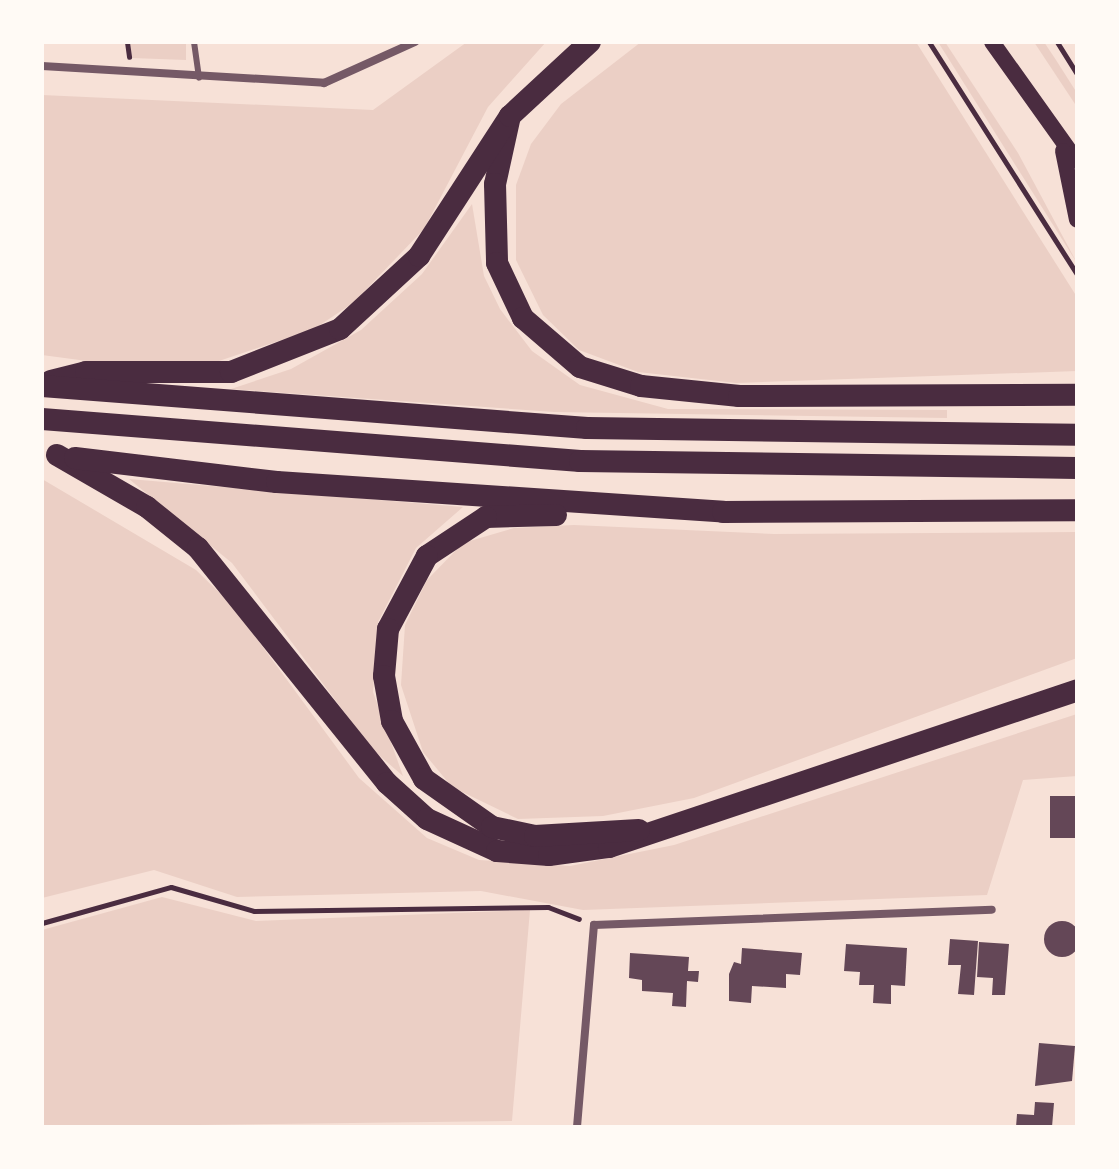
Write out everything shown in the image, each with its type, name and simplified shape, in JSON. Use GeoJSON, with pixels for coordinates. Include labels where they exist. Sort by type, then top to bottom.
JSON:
{"type":"FeatureCollection","features":[{"type":"Feature","properties":{"kind":"highway"},"geometry":{"type":"LineString","coordinates":[[42,385],[86,372],[231,372],[315,344],[364,310],[419,256],[510,116],[590,42]]}},
{"type":"Feature","properties":{"kind":"highway"},"geometry":{"type":"LineString","coordinates":[[510,116],[495,184],[497,263],[523,318],[580,367],[641,386],[739,396],[1077,395]]}},
{"type":"Feature","properties":{"kind":"highway"},"geometry":{"type":"LineString","coordinates":[[42,385],[587,428],[1077,435]]}},
{"type":"Feature","properties":{"kind":"highway"},"geometry":{"type":"LineString","coordinates":[[42,419],[580,461],[1077,468]]}},
{"type":"Feature","properties":{"kind":"highway"},"geometry":{"type":"LineString","coordinates":[[49,454],[277,482],[723,512],[1077,510]]}},
{"type":"Feature","properties":{"kind":"highway"},"geometry":{"type":"LineString","coordinates":[[49,454],[147,507],[225,574],[335,724],[427,819],[473,843],[522,854],[579,852],[660,829],[1077,690]]}},
{"type":"Feature","properties":{"kind":"highway"},"geometry":{"type":"LineString","coordinates":[[599,504],[565,515],[486,517],[441,541],[396,604],[386,641],[387,698],[411,762],[481,822],[535,836],[660,829]]}},
{"type":"Feature","properties":{"kind":"main road"},"geometry":{"type":"LineString","coordinates":[[992,42],[1070,156],[1077,220]]}},
{"type":"Feature","properties":{"kind":"street"},"geometry":{"type":"LineString","coordinates":[[42,66],[199,78],[324,83],[415,42]]}},
{"type":"Feature","properties":{"kind":"street"},"geometry":{"type":"LineString","coordinates":[[577,1127],[594,925],[992,910]]}},
{"type":"Feature","properties":{"kind":"lane"},"geometry":{"type":"LineString","coordinates":[[194,42],[199,78]]}},
{"type":"Feature","properties":{"kind":"path"},"geometry":{"type":"LineString","coordinates":[[929,42],[1077,274]]}},
{"type":"Feature","properties":{"kind":"path"},"geometry":{"type":"LineString","coordinates":[[1057,42],[1077,74]]}},
{"type":"Feature","properties":{"kind":"path"},"geometry":{"type":"LineString","coordinates":[[42,923],[171,887],[254,911],[548,907],[594,925]]}},
{"type":"Feature","properties":{"kind":"shaded area"},"geometry":{"type":"Polygon","coordinates":[[[130,42],[186,42],[186,60],[132,58],[130,42]]]}},
{"type":"Feature","properties":{"kind":"shaded area"},"geometry":{"type":"Polygon","coordinates":[[[467,42],[546,42],[488,107],[424,229],[353,303],[314,329],[216,362],[102,363],[42,355],[42,95],[373,110],[467,42]]]}},
{"type":"Feature","properties":{"kind":"shaded area"},"geometry":{"type":"Polygon","coordinates":[[[641,42],[916,42],[1077,297],[1077,371],[736,383],[638,372],[579,350],[543,315],[516,260],[516,185],[531,144],[561,104],[641,42]]]}},
{"type":"Feature","properties":{"kind":"shaded area"},"geometry":{"type":"Polygon","coordinates":[[[938,42],[945,42],[1018,153],[1077,263],[938,42]]]}},
{"type":"Feature","properties":{"kind":"shaded area"},"geometry":{"type":"Polygon","coordinates":[[[1034,42],[1044,42],[1056,60],[1077,93],[1077,107],[1034,42]]]}},
{"type":"Feature","properties":{"kind":"shaded area"},"geometry":{"type":"Polygon","coordinates":[[[472,204],[484,276],[500,309],[532,351],[580,385],[668,409],[947,410],[947,418],[554,412],[231,389],[291,369],[361,330],[422,274],[472,204]]]}},
{"type":"Feature","properties":{"kind":"shaded area"},"geometry":{"type":"Polygon","coordinates":[[[42,479],[196,570],[232,605],[359,778],[427,838],[479,860],[570,866],[674,845],[1077,714],[1077,776],[1023,780],[987,895],[583,910],[481,891],[237,897],[154,870],[42,898],[42,479]]]}},
{"type":"Feature","properties":{"kind":"shaded area"},"geometry":{"type":"Polygon","coordinates":[[[129,479],[463,507],[416,548],[378,622],[373,692],[403,776],[373,750],[232,563],[129,479]]]}},
{"type":"Feature","properties":{"kind":"shaded area"},"geometry":{"type":"Polygon","coordinates":[[[574,525],[774,534],[1077,532],[1077,658],[694,798],[603,816],[518,819],[452,787],[423,752],[401,685],[405,625],[427,580],[463,543],[514,528],[574,525]]]}},
{"type":"Feature","properties":{"kind":"shaded area"},"geometry":{"type":"Polygon","coordinates":[[[162,897],[256,921],[530,910],[512,1121],[42,1127],[42,930],[162,897]]]}},
{"type":"Feature","properties":{"kind":"building"},"geometry":{"type":"Polygon","coordinates":[[[1050,796],[1077,796],[1075,838],[1050,838],[1050,796]]]}},
{"type":"Feature","properties":{"kind":"building"},"geometry":{"type":"Polygon","coordinates":[[[1062,921],[1075,926],[1080,939],[1075,952],[1062,957],[1049,952],[1044,939],[1049,926],[1062,921]]]}},
{"type":"Feature","properties":{"kind":"building"},"geometry":{"type":"Polygon","coordinates":[[[950,939],[978,941],[974,995],[958,994],[961,965],[948,965],[950,939]]]}},
{"type":"Feature","properties":{"kind":"building"},"geometry":{"type":"Polygon","coordinates":[[[979,942],[1009,944],[1005,995],[992,995],[993,978],[977,977],[979,942]]]}},
{"type":"Feature","properties":{"kind":"building"},"geometry":{"type":"Polygon","coordinates":[[[846,944],[907,948],[905,986],[891,985],[891,1004],[873,1003],[874,985],[859,985],[860,972],[844,971],[846,944]]]}},
{"type":"Feature","properties":{"kind":"building"},"geometry":{"type":"Polygon","coordinates":[[[742,948],[802,953],[800,975],[786,974],[786,988],[752,986],[751,1003],[729,1001],[729,974],[734,962],[741,964],[742,948]]]}},
{"type":"Feature","properties":{"kind":"building"},"geometry":{"type":"Polygon","coordinates":[[[630,953],[689,957],[688,971],[699,971],[698,982],[687,981],[686,1007],[672,1006],[673,993],[642,991],[642,980],[629,978],[630,953]]]}},
{"type":"Feature","properties":{"kind":"building"},"geometry":{"type":"Polygon","coordinates":[[[1039,1043],[1075,1046],[1072,1081],[1035,1086],[1039,1043]]]}},
{"type":"Feature","properties":{"kind":"building"},"geometry":{"type":"Polygon","coordinates":[[[1035,1102],[1054,1103],[1052,1127],[1016,1127],[1017,1114],[1034,1115],[1035,1102]]]}}]}
